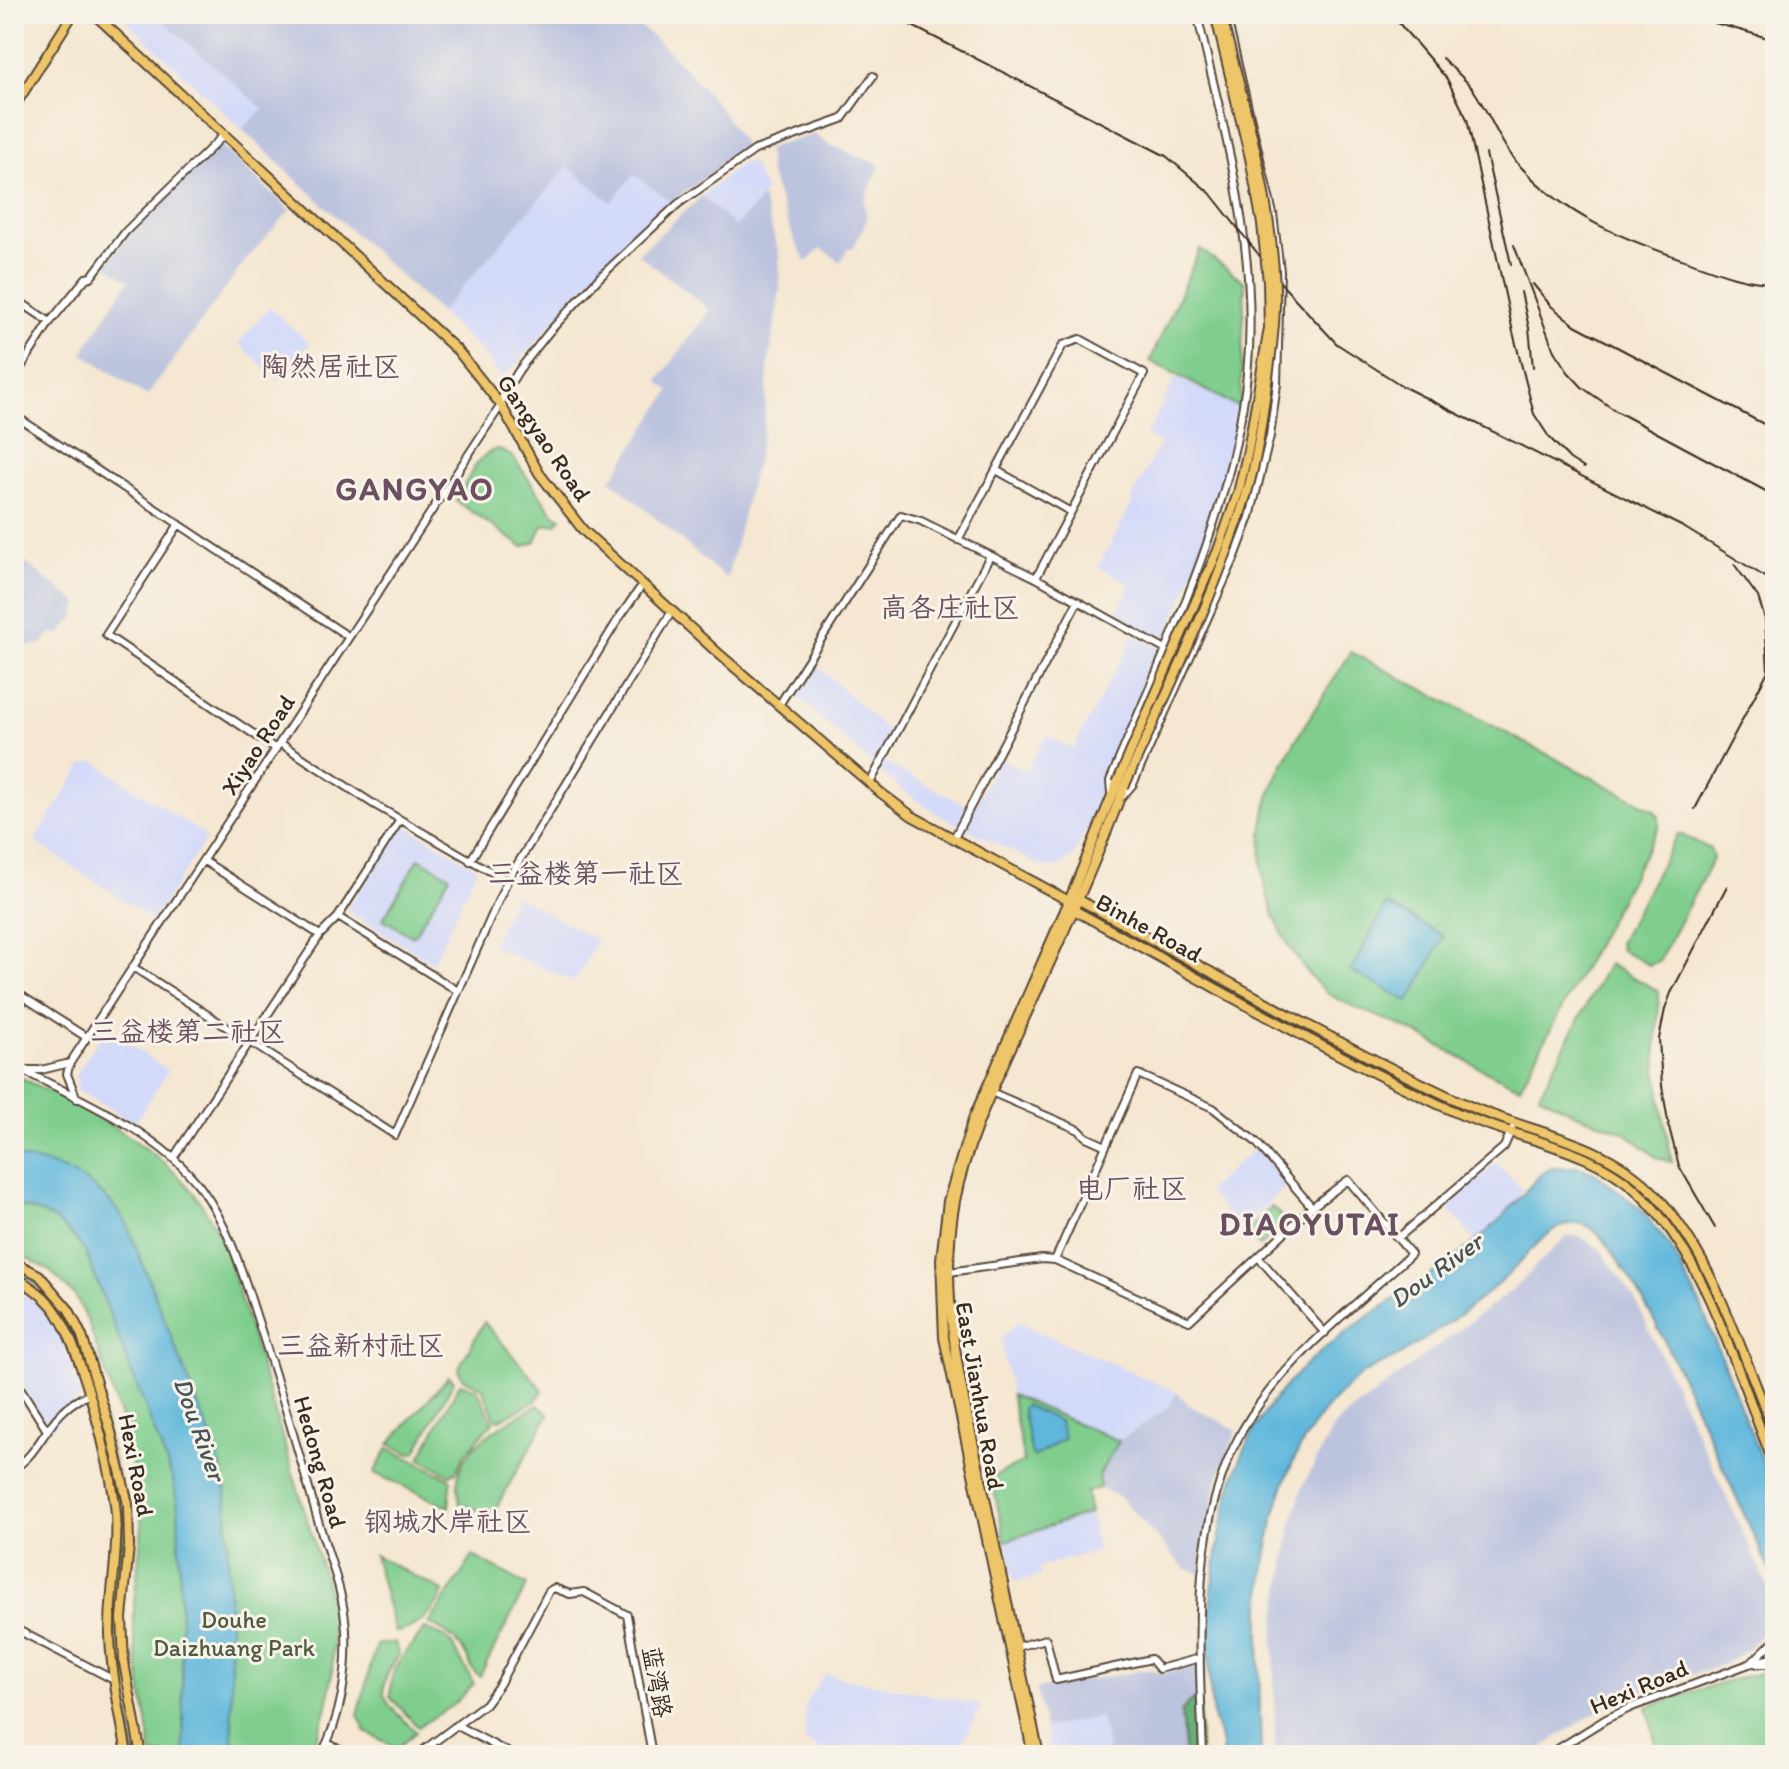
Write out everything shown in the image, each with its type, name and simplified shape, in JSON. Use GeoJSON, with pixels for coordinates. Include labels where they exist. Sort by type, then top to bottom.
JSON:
{"type":"FeatureCollection","features":[{"type":"Feature","properties":{"kind":"main road"},"geometry":{"type":"LineString","coordinates":[[14,107],[73,14]]}},
{"type":"Feature","properties":{"kind":"main road","name":"Gangyao Road"},"geometry":{"type":"LineString","coordinates":[[94,14],[458,351],[501,405],[539,473],[583,530],[672,611],[912,816],[1074,903]]}},
{"type":"Feature","properties":{"kind":"main road"},"geometry":{"type":"LineString","coordinates":[[1120,785],[1218,550],[1238,493],[1269,328],[1262,224],[1250,158],[1215,14]]}},
{"type":"Feature","properties":{"kind":"main road"},"geometry":{"type":"LineString","coordinates":[[1120,785],[1226,552],[1246,494],[1256,452],[1275,331],[1275,289],[1268,215],[1224,14]]}},
{"type":"Feature","properties":{"kind":"main road","name":"East Jianhua Road"},"geometry":{"type":"LineString","coordinates":[[1039,1755],[958,1368],[949,1298],[949,1272],[955,1202],[969,1148],[1074,903],[1120,785]]}},
{"type":"Feature","properties":{"kind":"main road","name":"East Jianhua Road"},"geometry":{"type":"LineString","coordinates":[[1033,1755],[944,1338],[941,1259],[948,1201],[973,1119],[1074,903]]}},
{"type":"Feature","properties":{"kind":"main road","name":"Binhe Road"},"geometry":{"type":"LineString","coordinates":[[1074,903],[1357,1051],[1470,1106],[1604,1154],[1628,1170],[1665,1205],[1709,1272],[1775,1432]]}},
{"type":"Feature","properties":{"kind":"main road","name":"Binhe Road"},"geometry":{"type":"LineString","coordinates":[[1074,903],[1352,1061],[1452,1111],[1601,1164],[1623,1178],[1659,1215],[1683,1247],[1702,1282],[1775,1466]]}},
{"type":"Feature","properties":{"kind":"main road","name":"Hexi Road"},"geometry":{"type":"LineString","coordinates":[[14,1262],[39,1275],[69,1310],[82,1336],[128,1504],[129,1546],[122,1618],[124,1663],[141,1755]]}},
{"type":"Feature","properties":{"kind":"main road","name":"Hexi Road"},"geometry":{"type":"LineString","coordinates":[[14,1276],[39,1292],[53,1307],[68,1333],[107,1463],[116,1513],[110,1610],[114,1680],[127,1755]]}},
{"type":"Feature","properties":{"kind":"main road"},"geometry":{"type":"LineString","coordinates":[[88,1395],[98,1389]]}},
{"type":"Feature","properties":{"kind":"street"},"geometry":{"type":"LineString","coordinates":[[1114,801],[1110,781],[1203,555],[1225,488],[1248,372],[1247,261],[1241,214],[1197,14]]}},
{"type":"Feature","properties":{"kind":"street"},"geometry":{"type":"LineString","coordinates":[[1114,801],[1133,784],[1235,557],[1264,464],[1277,384],[1280,271],[1273,214],[1224,14]]}},
{"type":"Feature","properties":{"kind":"street","name":"Xiyao Road"},"geometry":{"type":"LineString","coordinates":[[70,1063],[501,405],[519,370],[549,332],[600,277],[678,204],[755,150],[842,119],[873,76]]}},
{"type":"Feature","properties":{"kind":"street"},"geometry":{"type":"LineString","coordinates":[[14,378],[50,322],[86,278],[91,277],[126,231],[224,135]]}},
{"type":"Feature","properties":{"kind":"street"},"geometry":{"type":"LineString","coordinates":[[14,298],[50,322]]}},
{"type":"Feature","properties":{"kind":"street"},"geometry":{"type":"LineString","coordinates":[[958,540],[1063,345],[1080,339],[1144,374],[1036,578]]}},
{"type":"Feature","properties":{"kind":"street"},"geometry":{"type":"LineString","coordinates":[[14,415],[349,637]]}},
{"type":"Feature","properties":{"kind":"street"},"geometry":{"type":"LineString","coordinates":[[996,470],[1071,512]]}},
{"type":"Feature","properties":{"kind":"street"},"geometry":{"type":"LineString","coordinates":[[779,705],[901,515],[921,521],[1036,578],[1164,649]]}},
{"type":"Feature","properties":{"kind":"street"},"geometry":{"type":"LineString","coordinates":[[179,524],[106,635],[278,746],[507,881]]}},
{"type":"Feature","properties":{"kind":"street"},"geometry":{"type":"LineString","coordinates":[[870,783],[990,556]]}},
{"type":"Feature","properties":{"kind":"street"},"geometry":{"type":"LineString","coordinates":[[470,861],[643,584]]}},
{"type":"Feature","properties":{"kind":"street"},"geometry":{"type":"LineString","coordinates":[[954,838],[1078,601]]}},
{"type":"Feature","properties":{"kind":"street"},"geometry":{"type":"LineString","coordinates":[[133,967],[395,1135],[507,881],[672,611]]}},
{"type":"Feature","properties":{"kind":"street"},"geometry":{"type":"LineString","coordinates":[[174,1157],[320,935],[338,917],[400,820]]}},
{"type":"Feature","properties":{"kind":"street"},"geometry":{"type":"LineString","coordinates":[[204,861],[320,935]]}},
{"type":"Feature","properties":{"kind":"street"},"geometry":{"type":"LineString","coordinates":[[338,917],[458,991]]}},
{"type":"Feature","properties":{"kind":"street"},"geometry":{"type":"LineString","coordinates":[[14,991],[86,1037]]}},
{"type":"Feature","properties":{"kind":"street"},"geometry":{"type":"LineString","coordinates":[[22,1070],[41,1070],[70,1063],[67,1074],[77,1099]]}},
{"type":"Feature","properties":{"kind":"street","name":"Hedong Road"},"geometry":{"type":"LineString","coordinates":[[14,1066],[141,1134],[174,1157],[217,1213],[236,1252],[343,1599],[346,1631],[343,1688],[324,1749]]}},
{"type":"Feature","properties":{"kind":"street"},"geometry":{"type":"LineString","coordinates":[[1055,1260],[1138,1074],[1213,1108],[1256,1142],[1312,1207]]}},
{"type":"Feature","properties":{"kind":"street"},"geometry":{"type":"LineString","coordinates":[[991,1092],[1079,1130],[1086,1137],[1106,1146]]}},
{"type":"Feature","properties":{"kind":"street"},"geometry":{"type":"LineString","coordinates":[[1398,1238],[1504,1147],[1515,1123]]}},
{"type":"Feature","properties":{"kind":"street"},"geometry":{"type":"LineString","coordinates":[[949,1272],[1042,1259],[1055,1260],[1189,1321],[1312,1207],[1348,1180],[1411,1254],[1280,1378],[1242,1430],[1225,1467],[1209,1528],[1201,1583],[1203,1755]]}},
{"type":"Feature","properties":{"kind":"street"},"geometry":{"type":"LineString","coordinates":[[1259,1258],[1325,1333]]}},
{"type":"Feature","properties":{"kind":"street"},"geometry":{"type":"LineString","coordinates":[[14,1378],[46,1429]]}},
{"type":"Feature","properties":{"kind":"street"},"geometry":{"type":"LineString","coordinates":[[14,1468],[27,1457],[46,1429],[74,1400],[88,1395]]}},
{"type":"Feature","properties":{"kind":"street","name":"蓝湾路"},"geometry":{"type":"LineString","coordinates":[[456,1725],[485,1704],[499,1685],[549,1591],[554,1588],[570,1594],[584,1592],[627,1615],[652,1755]]}},
{"type":"Feature","properties":{"kind":"street"},"geometry":{"type":"LineString","coordinates":[[14,1628],[114,1680]]}},
{"type":"Feature","properties":{"kind":"street"},"geometry":{"type":"LineString","coordinates":[[1016,1647],[1046,1639],[1056,1680],[1151,1659],[1159,1669],[1200,1658]]}},
{"type":"Feature","properties":{"kind":"street"},"geometry":{"type":"LineString","coordinates":[[1749,1664],[1775,1640]]}},
{"type":"Feature","properties":{"kind":"street","name":"Hexi Road"},"geometry":{"type":"LineString","coordinates":[[1548,1755],[1606,1719],[1632,1707],[1775,1657]]}},
{"type":"Feature","properties":{"kind":"street","name":"Hexi Road"},"geometry":{"type":"LineString","coordinates":[[1749,1664],[1775,1664]]}},
{"type":"Feature","properties":{"kind":"street"},"geometry":{"type":"LineString","coordinates":[[417,1755],[456,1725],[513,1755]]}},
{"type":"Feature","properties":{"kind":"street"},"geometry":{"type":"LineString","coordinates":[[324,1749],[333,1755]]}},
{"type":"Feature","properties":{"kind":"street"},"geometry":{"type":"LineString","coordinates":[[324,1749],[350,1755]]}},
{"type":"Feature","properties":{"kind":"shaded area"},"geometry":{"type":"Polygon","coordinates":[[[119,14],[155,14],[263,109],[242,129],[119,14]]]}},
{"type":"Feature","properties":{"kind":"shaded area"},"geometry":{"type":"Polygon","coordinates":[[[155,14],[625,14],[689,72],[719,107],[746,148],[671,202],[634,174],[611,202],[568,166],[440,313],[242,129],[263,109],[155,14]]]}},
{"type":"Feature","properties":{"kind":"shaded area"},"geometry":{"type":"Polygon","coordinates":[[[815,134],[826,143],[880,165],[864,201],[867,219],[853,249],[847,249],[840,262],[821,248],[807,262],[794,239],[769,172],[768,148],[815,134]]]}},
{"type":"Feature","properties":{"kind":"shaded area"},"geometry":{"type":"Polygon","coordinates":[[[219,144],[290,210],[246,260],[147,396],[82,353],[129,280],[105,265],[128,233],[219,144]]]}},
{"type":"Feature","properties":{"kind":"shaded area"},"geometry":{"type":"Polygon","coordinates":[[[751,162],[766,191],[735,227],[702,196],[742,163],[751,162]]]}},
{"type":"Feature","properties":{"kind":"shaded area"},"geometry":{"type":"Polygon","coordinates":[[[568,166],[611,202],[634,174],[671,202],[630,236],[510,371],[501,377],[480,350],[440,313],[568,166]]]}},
{"type":"Feature","properties":{"kind":"shaded area"},"geometry":{"type":"Polygon","coordinates":[[[702,196],[735,227],[762,197],[779,253],[780,289],[769,361],[763,433],[727,579],[611,480],[670,391],[658,381],[710,310],[638,254],[702,196]]]}},
{"type":"Feature","properties":{"kind":"shaded area"},"geometry":{"type":"Polygon","coordinates":[[[270,307],[310,344],[278,380],[238,343],[270,307]]]}},
{"type":"Feature","properties":{"kind":"shaded area"},"geometry":{"type":"Polygon","coordinates":[[[1176,377],[1240,408],[1225,477],[1207,536],[1165,644],[1115,615],[1131,585],[1098,567],[1160,443],[1146,436],[1176,377]]]}},
{"type":"Feature","properties":{"kind":"shaded area"},"geometry":{"type":"Polygon","coordinates":[[[14,554],[79,604],[75,617],[60,634],[50,633],[42,644],[14,647],[14,554]]]}},
{"type":"Feature","properties":{"kind":"shaded area"},"geometry":{"type":"Polygon","coordinates":[[[1134,635],[1161,650],[1106,778],[1106,788],[1074,855],[1051,868],[1041,866],[932,811],[898,787],[799,698],[798,686],[813,662],[893,735],[880,760],[973,809],[1000,758],[1025,771],[1047,736],[1073,749],[1134,635]]]}},
{"type":"Feature","properties":{"kind":"shaded area"},"geometry":{"type":"Polygon","coordinates":[[[94,761],[207,837],[153,920],[34,841],[83,765],[94,761]]]}},
{"type":"Feature","properties":{"kind":"shaded area"},"geometry":{"type":"Polygon","coordinates":[[[408,827],[477,868],[433,963],[346,910],[402,828],[408,827]]]}},
{"type":"Feature","properties":{"kind":"shaded area"},"geometry":{"type":"Polygon","coordinates":[[[515,895],[597,940],[575,982],[491,946],[515,895]]]}},
{"type":"Feature","properties":{"kind":"shaded area"},"geometry":{"type":"Polygon","coordinates":[[[106,1028],[168,1071],[135,1123],[78,1091],[75,1076],[106,1028]]]}},
{"type":"Feature","properties":{"kind":"shaded area"},"geometry":{"type":"Polygon","coordinates":[[[1256,1147],[1289,1184],[1241,1228],[1207,1191],[1256,1147]]]}},
{"type":"Feature","properties":{"kind":"shaded area"},"geometry":{"type":"Polygon","coordinates":[[[1496,1163],[1522,1189],[1518,1199],[1476,1242],[1447,1207],[1496,1163]]]}},
{"type":"Feature","properties":{"kind":"shaded area"},"geometry":{"type":"Polygon","coordinates":[[[1567,1236],[1579,1236],[1600,1249],[1635,1299],[1775,1603],[1775,1620],[1746,1651],[1725,1664],[1614,1701],[1533,1755],[1275,1755],[1274,1634],[1290,1532],[1302,1488],[1333,1428],[1512,1290],[1567,1236]]]}},
{"type":"Feature","properties":{"kind":"shaded area"},"geometry":{"type":"Polygon","coordinates":[[[14,1286],[42,1306],[54,1323],[65,1345],[80,1395],[50,1431],[14,1375],[14,1286]]]}},
{"type":"Feature","properties":{"kind":"shaded area"},"geometry":{"type":"Polygon","coordinates":[[[1017,1322],[1177,1392],[1169,1407],[1119,1441],[1011,1395],[1001,1339],[1017,1322]]]}},
{"type":"Feature","properties":{"kind":"shaded area"},"geometry":{"type":"Polygon","coordinates":[[[1177,1392],[1189,1405],[1237,1430],[1216,1484],[1201,1574],[1184,1568],[1121,1498],[1100,1488],[1098,1476],[1119,1441],[1169,1407],[1177,1392]]]}},
{"type":"Feature","properties":{"kind":"shaded area"},"geometry":{"type":"Polygon","coordinates":[[[1090,1513],[1097,1551],[1039,1567],[1041,1576],[1014,1582],[1005,1541],[1090,1513]]]}},
{"type":"Feature","properties":{"kind":"shaded area"},"geometry":{"type":"Polygon","coordinates":[[[1198,1665],[1199,1697],[1181,1713],[1185,1755],[1109,1755],[1101,1716],[1045,1728],[1036,1689],[1149,1669],[1162,1674],[1198,1665]]]}},
{"type":"Feature","properties":{"kind":"shaded area"},"geometry":{"type":"Polygon","coordinates":[[[824,1674],[982,1705],[956,1755],[831,1755],[805,1741],[805,1705],[824,1674]]]}},
{"type":"Feature","properties":{"kind":"shaded area"},"geometry":{"type":"Polygon","coordinates":[[[1101,1716],[1109,1755],[1050,1755],[1045,1728],[1101,1716]]]}},
{"type":"Feature","properties":{"kind":"green space"},"geometry":{"type":"Polygon","coordinates":[[[1200,249],[1245,282],[1240,408],[1150,361],[1200,249]]]}},
{"type":"Feature","properties":{"kind":"green space"},"geometry":{"type":"Polygon","coordinates":[[[499,449],[513,457],[552,512],[561,518],[556,524],[543,525],[535,542],[523,547],[456,501],[478,462],[491,451],[499,449]]]}},
{"type":"Feature","properties":{"kind":"green space"},"geometry":{"type":"Polygon","coordinates":[[[1351,652],[1654,810],[1659,817],[1659,826],[1520,1087],[1412,1031],[1328,993],[1300,963],[1276,920],[1264,882],[1262,862],[1268,801],[1293,745],[1351,652]]]}},
{"type":"Feature","properties":{"kind":"green space"},"geometry":{"type":"Polygon","coordinates":[[[1677,835],[1710,849],[1713,859],[1659,961],[1649,965],[1621,950],[1619,943],[1677,835]]]}},
{"type":"Feature","properties":{"kind":"green space"},"geometry":{"type":"Polygon","coordinates":[[[419,858],[450,876],[413,937],[383,919],[419,858]]]}},
{"type":"Feature","properties":{"kind":"green space"},"geometry":{"type":"Polygon","coordinates":[[[1608,964],[1659,991],[1657,1068],[1672,1162],[1658,1158],[1624,1132],[1576,1114],[1539,1095],[1608,964]]]}},
{"type":"Feature","properties":{"kind":"green space","name":"Douhe Daizhuang Park"},"geometry":{"type":"Polygon","coordinates":[[[14,1074],[105,1122],[168,1166],[198,1198],[226,1251],[328,1589],[332,1674],[324,1715],[308,1755],[152,1755],[134,1639],[134,1603],[142,1527],[137,1486],[123,1424],[88,1322],[76,1297],[50,1271],[14,1251],[14,1074]]]}},
{"type":"Feature","properties":{"kind":"green space"},"geometry":{"type":"Polygon","coordinates":[[[1272,1207],[1286,1221],[1260,1246],[1246,1232],[1272,1207]]]}},
{"type":"Feature","properties":{"kind":"green space"},"geometry":{"type":"Polygon","coordinates":[[[14,1267],[40,1282],[59,1303],[79,1341],[92,1387],[72,1335],[55,1305],[44,1292],[14,1272],[14,1267]]]}},
{"type":"Feature","properties":{"kind":"green space"},"geometry":{"type":"Polygon","coordinates":[[[484,1322],[543,1390],[536,1401],[499,1420],[495,1419],[482,1387],[462,1378],[458,1369],[484,1322]]]}},
{"type":"Feature","properties":{"kind":"green space"},"geometry":{"type":"Polygon","coordinates":[[[449,1376],[454,1381],[416,1452],[410,1454],[389,1444],[449,1376]]]}},
{"type":"Feature","properties":{"kind":"green space"},"geometry":{"type":"Polygon","coordinates":[[[460,1383],[477,1389],[493,1422],[464,1455],[456,1472],[450,1475],[420,1458],[460,1383]]]}},
{"type":"Feature","properties":{"kind":"green space"},"geometry":{"type":"Polygon","coordinates":[[[95,1395],[124,1505],[125,1554],[118,1618],[119,1651],[136,1755],[132,1755],[115,1652],[119,1501],[93,1398],[95,1395]]]}},
{"type":"Feature","properties":{"kind":"green space"},"geometry":{"type":"Polygon","coordinates":[[[1011,1395],[1119,1441],[1098,1476],[1100,1488],[1086,1492],[1090,1513],[1005,1541],[991,1477],[1024,1462],[1011,1395]]]}},
{"type":"Feature","properties":{"kind":"green space"},"geometry":{"type":"Polygon","coordinates":[[[538,1405],[549,1414],[492,1515],[460,1504],[458,1479],[468,1455],[489,1434],[538,1405]]]}},
{"type":"Feature","properties":{"kind":"green space"},"geometry":{"type":"Polygon","coordinates":[[[388,1448],[449,1478],[449,1507],[374,1473],[388,1448]]]}},
{"type":"Feature","properties":{"kind":"green space"},"geometry":{"type":"Polygon","coordinates":[[[374,1555],[443,1591],[430,1612],[410,1628],[395,1632],[374,1555]]]}},
{"type":"Feature","properties":{"kind":"green space"},"geometry":{"type":"Polygon","coordinates":[[[473,1556],[527,1585],[480,1676],[455,1640],[429,1624],[473,1556]]]}},
{"type":"Feature","properties":{"kind":"green space"},"geometry":{"type":"Polygon","coordinates":[[[425,1629],[445,1637],[453,1645],[474,1684],[453,1705],[418,1727],[390,1697],[390,1686],[400,1660],[425,1629]]]}},
{"type":"Feature","properties":{"kind":"green space"},"geometry":{"type":"Polygon","coordinates":[[[395,1642],[399,1655],[383,1689],[389,1705],[416,1732],[397,1748],[366,1732],[358,1715],[376,1645],[395,1642]]]}},
{"type":"Feature","properties":{"kind":"green space"},"geometry":{"type":"Polygon","coordinates":[[[1759,1673],[1775,1675],[1775,1755],[1664,1755],[1658,1752],[1647,1707],[1759,1673]]]}},
{"type":"Feature","properties":{"kind":"green space"},"geometry":{"type":"Polygon","coordinates":[[[1199,1697],[1200,1755],[1185,1755],[1181,1712],[1199,1697]]]}},
{"type":"Feature","properties":{"kind":"water"},"geometry":{"type":"Polygon","coordinates":[[[1386,904],[1444,936],[1409,1002],[1351,971],[1386,904]]]}},
{"type":"Feature","properties":{"kind":"water","name":"Dou River"},"geometry":{"type":"Polygon","coordinates":[[[14,1157],[48,1164],[78,1177],[104,1196],[126,1222],[218,1455],[226,1491],[233,1755],[184,1755],[178,1507],[173,1480],[86,1253],[56,1221],[37,1211],[14,1206],[14,1157]]]}},
{"type":"Feature","properties":{"kind":"water"},"geometry":{"type":"Polygon","coordinates":[[[1578,1167],[1596,1174],[1642,1210],[1671,1248],[1701,1306],[1775,1494],[1775,1582],[1670,1351],[1636,1288],[1594,1230],[1575,1223],[1563,1226],[1539,1242],[1487,1294],[1400,1355],[1363,1374],[1325,1410],[1298,1452],[1279,1499],[1267,1549],[1259,1654],[1261,1755],[1222,1755],[1222,1743],[1213,1715],[1210,1681],[1212,1593],[1229,1496],[1242,1457],[1260,1420],[1305,1365],[1477,1240],[1540,1175],[1551,1168],[1578,1167]]]}},
{"type":"Feature","properties":{"kind":"water"},"geometry":{"type":"Polygon","coordinates":[[[1025,1405],[1059,1421],[1064,1438],[1035,1457],[1032,1456],[1022,1408],[1025,1405]]]}},
{"type":"Feature","properties":{"kind":"railway"},"geometry":{"type":"LineString","coordinates":[[889,14],[1166,156],[1210,193],[1285,288],[1337,344],[1404,387],[1685,528],[1775,583]]}},
{"type":"Feature","properties":{"kind":"railway"},"geometry":{"type":"LineString","coordinates":[[1391,14],[1447,79],[1467,119],[1534,414],[1549,437],[1570,459],[1584,468]]}},
{"type":"Feature","properties":{"kind":"railway"},"geometry":{"type":"LineString","coordinates":[[1683,14],[1775,40]]}},
{"type":"Feature","properties":{"kind":"railway"},"geometry":{"type":"LineString","coordinates":[[1442,58],[1472,88],[1506,148],[1520,166],[1557,200],[1618,235],[1708,269],[1741,279],[1775,283]]}},
{"type":"Feature","properties":{"kind":"railway"},"geometry":{"type":"LineString","coordinates":[[1486,154],[1511,264]]}},
{"type":"Feature","properties":{"kind":"railway"},"geometry":{"type":"LineString","coordinates":[[1514,245],[1554,351],[1583,388],[1616,411],[1775,496]]}},
{"type":"Feature","properties":{"kind":"railway"},"geometry":{"type":"LineString","coordinates":[[1533,284],[1551,306],[1575,325],[1775,430]]}},
{"type":"Feature","properties":{"kind":"railway"},"geometry":{"type":"LineString","coordinates":[[1521,292],[1533,367]]}},
{"type":"Feature","properties":{"kind":"railway"},"geometry":{"type":"LineString","coordinates":[[1695,809],[1768,671],[1765,619],[1758,597],[1734,564]]}},
{"type":"Feature","properties":{"kind":"railway"},"geometry":{"type":"LineString","coordinates":[[1715,1228],[1679,1166],[1662,1086],[1659,1039],[1671,993],[1727,886]]}},
{"type":"Feature","properties":{"kind":"district","name":"陶然居社区"},"geometry":{"type":"Point","coordinates":[331,366]}},
{"type":"Feature","properties":{"kind":"district","name":"GANGYAO"},"geometry":{"type":"Point","coordinates":[415,489]}},
{"type":"Feature","properties":{"kind":"district","name":"高各庄社区"},"geometry":{"type":"Point","coordinates":[950,607]}},
{"type":"Feature","properties":{"kind":"district","name":"三益楼第一社区"},"geometry":{"type":"Point","coordinates":[586,873]}},
{"type":"Feature","properties":{"kind":"district","name":"三益楼第二社区"},"geometry":{"type":"Point","coordinates":[188,1031]}},
{"type":"Feature","properties":{"kind":"district","name":"电厂社区"},"geometry":{"type":"Point","coordinates":[1132,1188]}},
{"type":"Feature","properties":{"kind":"district","name":"DIAOYUTAI"},"geometry":{"type":"Point","coordinates":[1310,1224]}},
{"type":"Feature","properties":{"kind":"district","name":"三益新村社区"},"geometry":{"type":"Point","coordinates":[361,1345]}},
{"type":"Feature","properties":{"kind":"district","name":"钢城水岸社区"},"geometry":{"type":"Point","coordinates":[448,1521]}}]}
